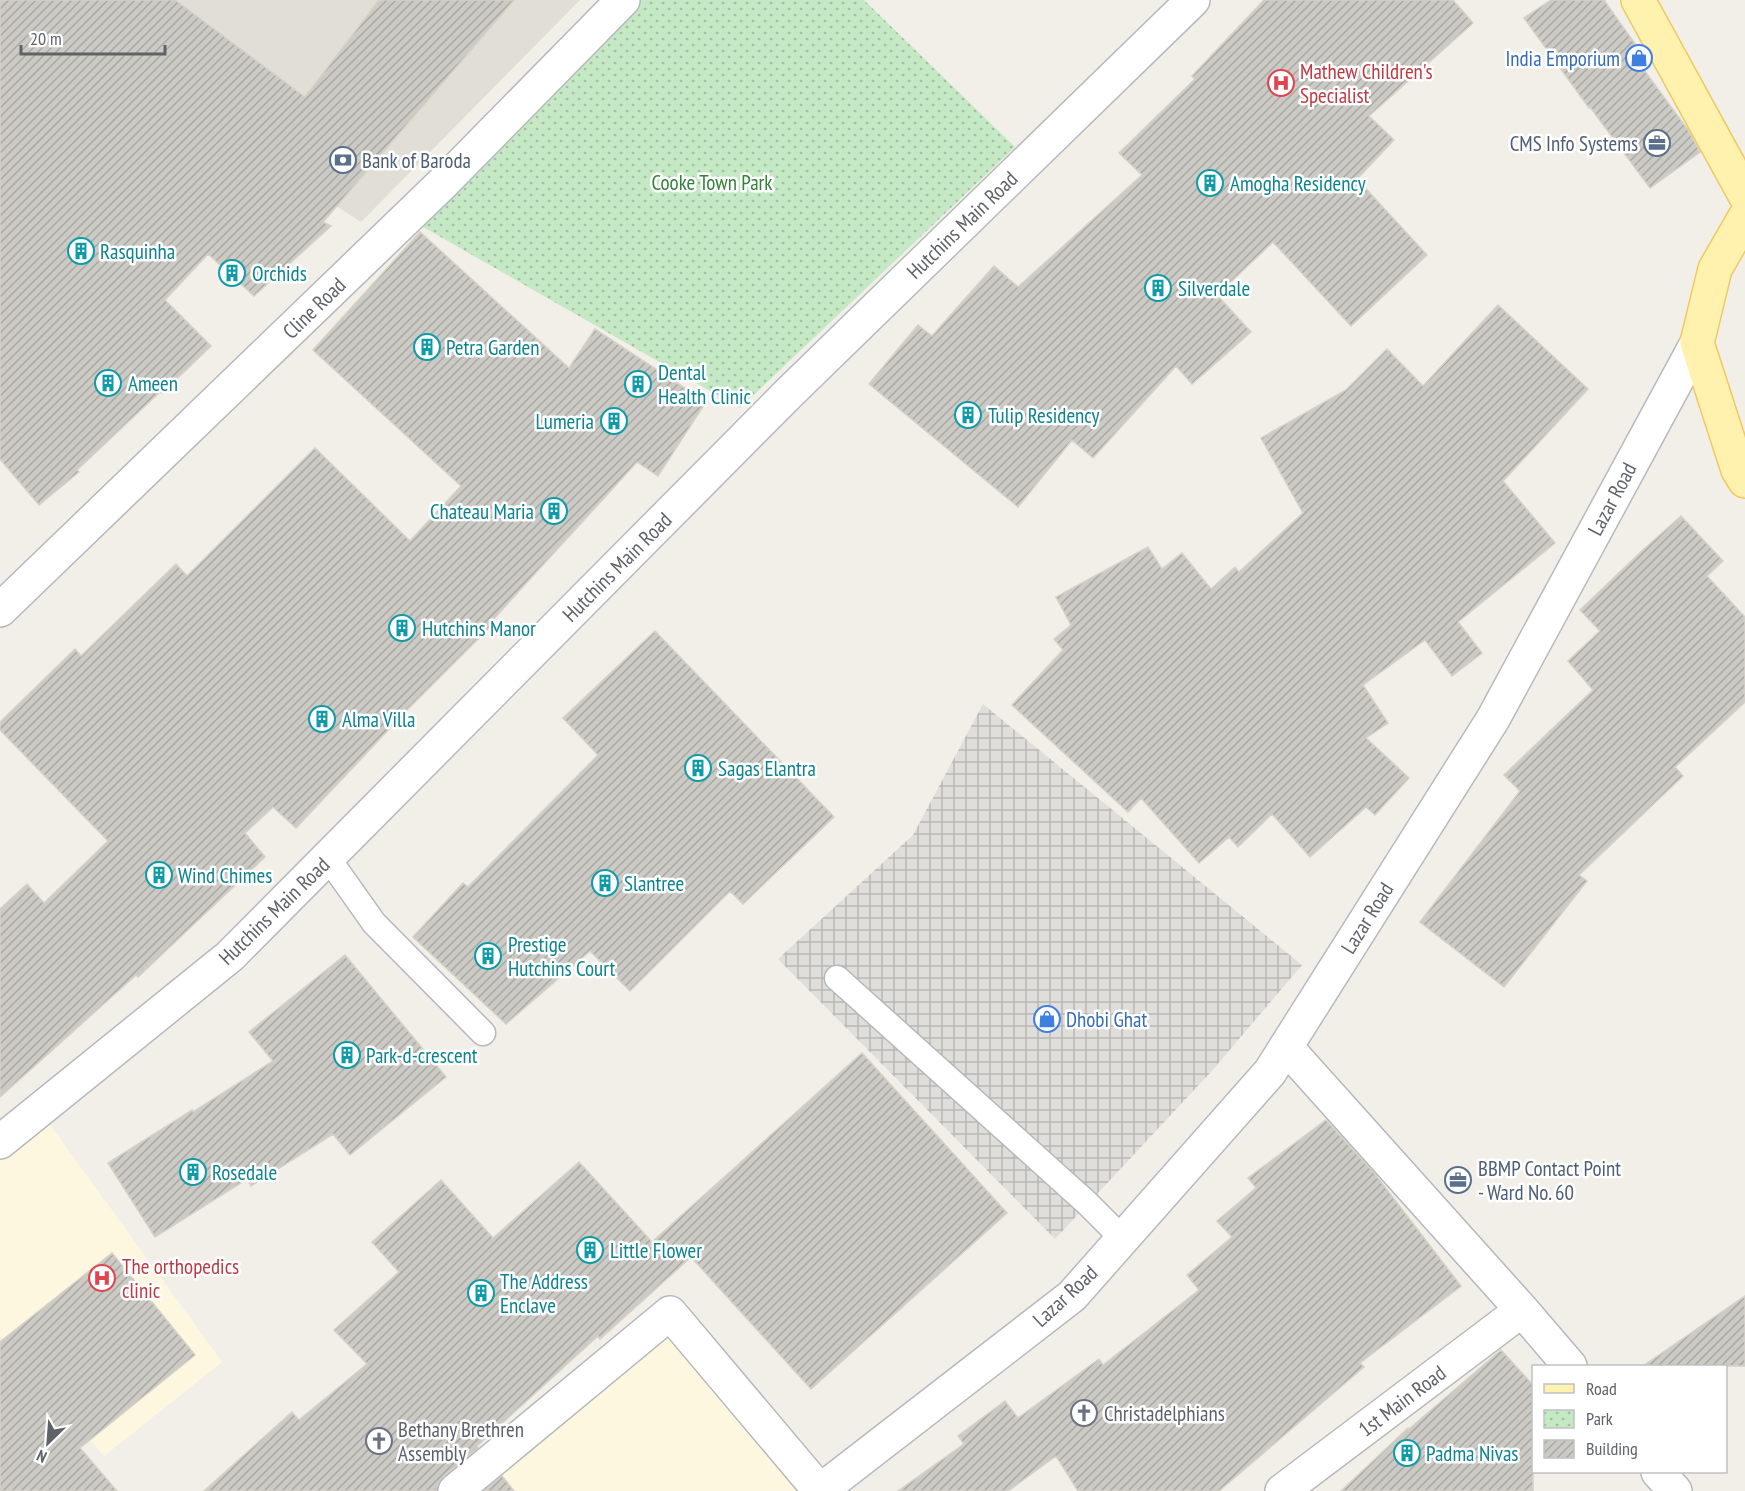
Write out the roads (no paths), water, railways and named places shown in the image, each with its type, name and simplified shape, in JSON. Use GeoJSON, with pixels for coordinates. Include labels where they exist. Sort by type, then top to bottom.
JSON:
{"type":"FeatureCollection","features":[{"type":"Feature","properties":{"kind":"main road"},"geometry":{"type":"LineString","coordinates":[[1638,0],[1745,195]]}},
{"type":"Feature","properties":{"kind":"main road","name":"Lazar Road"},"geometry":{"type":"LineString","coordinates":[[1697,343],[1715,269],[1745,217]]}},
{"type":"Feature","properties":{"kind":"main road"},"geometry":{"type":"LineString","coordinates":[[1697,343],[1738,470],[1745,481]]}},
{"type":"Feature","properties":{"kind":"street","name":"Cline Road"},"geometry":{"type":"LineString","coordinates":[[0,610],[444,182],[623,0]]}},
{"type":"Feature","properties":{"kind":"street","name":"Hutchins Main Road"},"geometry":{"type":"LineString","coordinates":[[0,1142],[230,956],[789,393],[1193,0]]}},
{"type":"Feature","properties":{"kind":"street","name":"Lazar Road"},"geometry":{"type":"LineString","coordinates":[[820,1491],[1072,1296],[1270,1072],[1493,719],[1697,343]]}},
{"type":"Feature","properties":{"kind":"street"},"geometry":{"type":"LineString","coordinates":[[1286,1047],[1569,1365]]}},
{"type":"Feature","properties":{"kind":"street","name":"1st Main Road"},"geometry":{"type":"LineString","coordinates":[[1284,1490],[1522,1310]]}},
{"type":"Feature","properties":{"kind":"street"},"geometry":{"type":"LineString","coordinates":[[455,1491],[670,1313],[820,1491]]}},
{"type":"Feature","properties":{"kind":"street"},"geometry":{"type":"LineString","coordinates":[[1659,1473],[1675,1491]]}},
{"type":"Feature","properties":{"kind":"lane"},"geometry":{"type":"LineString","coordinates":[[328,858],[374,924],[483,1033]]}},
{"type":"Feature","properties":{"kind":"lane"},"geometry":{"type":"LineString","coordinates":[[837,978],[1087,1203],[1123,1239]]}},
{"type":"Feature","properties":{"kind":"place","name":"India Emporium"},"geometry":{"type":"Point","coordinates":[1639,58]}},
{"type":"Feature","properties":{"kind":"place","name":"Mathew Children's Specialist"},"geometry":{"type":"Point","coordinates":[1281,83]}},
{"type":"Feature","properties":{"kind":"place","name":"CMS Info Systems"},"geometry":{"type":"Point","coordinates":[1657,143]}},
{"type":"Feature","properties":{"kind":"place","name":"Bank of Baroda"},"geometry":{"type":"Point","coordinates":[343,160]}},
{"type":"Feature","properties":{"kind":"place","name":"Amogha Residency"},"geometry":{"type":"Point","coordinates":[1210,183]}},
{"type":"Feature","properties":{"kind":"place","name":"Rasquinha"},"geometry":{"type":"Point","coordinates":[81,251]}},
{"type":"Feature","properties":{"kind":"place","name":"Orchids"},"geometry":{"type":"Point","coordinates":[232,273]}},
{"type":"Feature","properties":{"kind":"place","name":"Silverdale"},"geometry":{"type":"Point","coordinates":[1158,288]}},
{"type":"Feature","properties":{"kind":"place","name":"Petra Garden"},"geometry":{"type":"Point","coordinates":[427,347]}},
{"type":"Feature","properties":{"kind":"place","name":"Ameen"},"geometry":{"type":"Point","coordinates":[108,383]}},
{"type":"Feature","properties":{"kind":"place","name":"Dental Health Clinic"},"geometry":{"type":"Point","coordinates":[638,384]}},
{"type":"Feature","properties":{"kind":"place","name":"Tulip Residency"},"geometry":{"type":"Point","coordinates":[968,415]}},
{"type":"Feature","properties":{"kind":"place","name":"Lumeria"},"geometry":{"type":"Point","coordinates":[614,421]}},
{"type":"Feature","properties":{"kind":"place","name":"Chateau Maria"},"geometry":{"type":"Point","coordinates":[554,511]}},
{"type":"Feature","properties":{"kind":"place","name":"Hutchins Manor"},"geometry":{"type":"Point","coordinates":[402,628]}},
{"type":"Feature","properties":{"kind":"place","name":"Alma Villa"},"geometry":{"type":"Point","coordinates":[322,719]}},
{"type":"Feature","properties":{"kind":"place","name":"Sagas Elantra"},"geometry":{"type":"Point","coordinates":[698,768]}},
{"type":"Feature","properties":{"kind":"place","name":"Wind Chimes"},"geometry":{"type":"Point","coordinates":[159,875]}},
{"type":"Feature","properties":{"kind":"place","name":"Slantree"},"geometry":{"type":"Point","coordinates":[605,883]}},
{"type":"Feature","properties":{"kind":"place","name":"Prestige Hutchins Court"},"geometry":{"type":"Point","coordinates":[488,956]}},
{"type":"Feature","properties":{"kind":"place","name":"Dhobi Ghat"},"geometry":{"type":"Point","coordinates":[1047,1019]}},
{"type":"Feature","properties":{"kind":"place","name":"Park-d-crescent"},"geometry":{"type":"Point","coordinates":[347,1055]}},
{"type":"Feature","properties":{"kind":"place","name":"Rosedale"},"geometry":{"type":"Point","coordinates":[193,1172]}},
{"type":"Feature","properties":{"kind":"place","name":"BBMP Contact Point - Ward No. 60"},"geometry":{"type":"Point","coordinates":[1458,1180]}},
{"type":"Feature","properties":{"kind":"place","name":"Little Flower"},"geometry":{"type":"Point","coordinates":[590,1250]}},
{"type":"Feature","properties":{"kind":"place","name":"The orthopedics clinic"},"geometry":{"type":"Point","coordinates":[102,1278]}},
{"type":"Feature","properties":{"kind":"place","name":"The Address Enclave"},"geometry":{"type":"Point","coordinates":[481,1293]}},
{"type":"Feature","properties":{"kind":"place","name":"Christadelphians"},"geometry":{"type":"Point","coordinates":[1084,1413]}},
{"type":"Feature","properties":{"kind":"place","name":"Bethany Brethren Assembly"},"geometry":{"type":"Point","coordinates":[379,1441]}},
{"type":"Feature","properties":{"kind":"place","name":"Padma Nivas"},"geometry":{"type":"Point","coordinates":[1407,1453]}},
{"type":"Feature","properties":{"kind":"park label","name":"Cooke Town Park"},"geometry":{"type":"Point","coordinates":[712,182]}}]}
